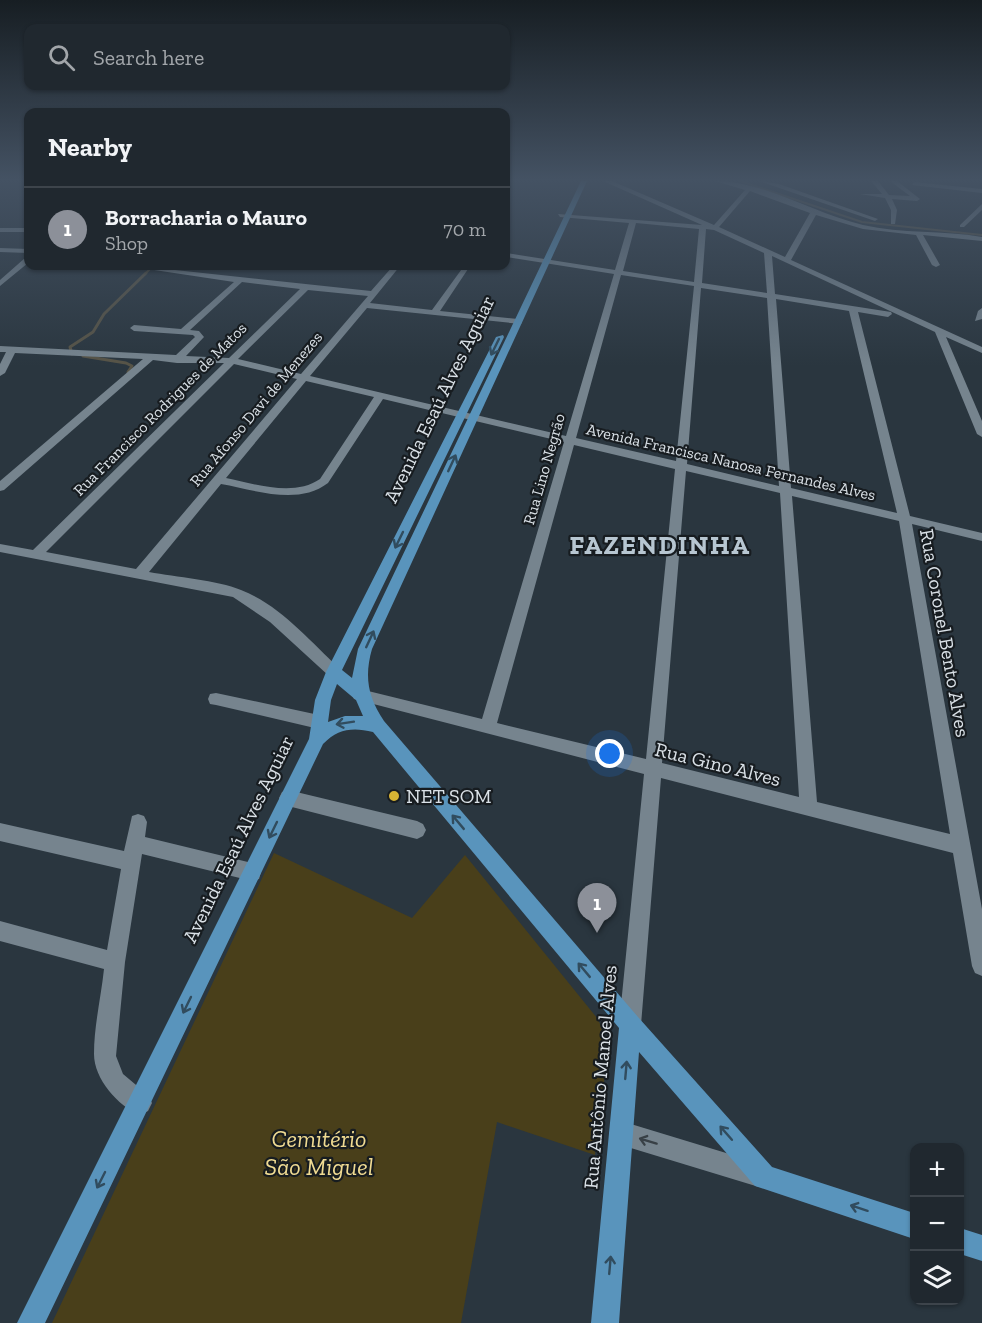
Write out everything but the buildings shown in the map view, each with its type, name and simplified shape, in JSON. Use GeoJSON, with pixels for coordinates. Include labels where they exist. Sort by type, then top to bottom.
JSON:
{"type":"FeatureCollection","features":[{"type":"Feature","properties":{"kind":"main road","name":"Avenida Esaú Alves Aguiar"},"geometry":{"type":"LineString","coordinates":[[360,696],[358,677],[361,660],[425,521],[468,415],[551,243]]}},
{"type":"Feature","properties":{"kind":"main road","name":"Avenida Esaú Alves Aguiar"},"geometry":{"type":"LineString","coordinates":[[28,1321],[140,1103],[288,798],[318,731],[323,700],[334,672],[410,519],[468,415]]}},
{"type":"Feature","properties":{"kind":"main road"},"geometry":{"type":"LineString","coordinates":[[410,519],[425,521]]}},
{"type":"Feature","properties":{"kind":"main road"},"geometry":{"type":"LineString","coordinates":[[334,672],[360,696],[378,726],[630,1025],[764,1177],[910,1224]]}},
{"type":"Feature","properties":{"kind":"main road"},"geometry":{"type":"LineString","coordinates":[[318,731],[346,722],[378,726]]}},
{"type":"Feature","properties":{"kind":"main road","name":"Rua Antônio Manoel Alves"},"geometry":{"type":"LineString","coordinates":[[605,1323],[630,1025]]}},
{"type":"Feature","properties":{"kind":"main road"},"geometry":{"type":"LineString","coordinates":[[964,1242],[982,1248]]}},
{"type":"Feature","properties":{"kind":"street","name":"Rua Lino Negrão"},"geometry":{"type":"LineString","coordinates":[[488,727],[626,243]]}},
{"type":"Feature","properties":{"kind":"street","name":"Rua Antônio Manoel Alves"},"geometry":{"type":"LineString","coordinates":[[630,1025],[701,243]]}},
{"type":"Feature","properties":{"kind":"street"},"geometry":{"type":"LineString","coordinates":[[748,243],[982,350]]}},
{"type":"Feature","properties":{"kind":"street"},"geometry":{"type":"LineString","coordinates":[[787,261],[797,243]]}},
{"type":"Feature","properties":{"kind":"street"},"geometry":{"type":"LineString","coordinates":[[923,243],[936,265]]}},
{"type":"Feature","properties":{"kind":"street"},"geometry":{"type":"LineString","coordinates":[[0,250],[24,250]]}},
{"type":"Feature","properties":{"kind":"street"},"geometry":{"type":"LineString","coordinates":[[768,252],[809,809]]}},
{"type":"Feature","properties":{"kind":"street"},"geometry":{"type":"LineString","coordinates":[[510,256],[906,317]]}},
{"type":"Feature","properties":{"kind":"street"},"geometry":{"type":"LineString","coordinates":[[11,266],[24,263]]}},
{"type":"Feature","properties":{"kind":"street"},"geometry":{"type":"LineString","coordinates":[[0,284],[24,264]]}},
{"type":"Feature","properties":{"kind":"street"},"geometry":{"type":"LineString","coordinates":[[169,270],[373,294]]}},
{"type":"Feature","properties":{"kind":"street","name":"Rua Afonso Davi de Menezes"},"geometry":{"type":"LineString","coordinates":[[140,574],[394,270]]}},
{"type":"Feature","properties":{"kind":"street"},"geometry":{"type":"LineString","coordinates":[[435,312],[464,270]]}},
{"type":"Feature","properties":{"kind":"street"},"geometry":{"type":"LineString","coordinates":[[183,332],[240,280]]}},
{"type":"Feature","properties":{"kind":"street","name":"Rua Francisco Rodrigues de Matos"},"geometry":{"type":"LineString","coordinates":[[37,554],[306,287]]}},
{"type":"Feature","properties":{"kind":"street"},"geometry":{"type":"LineString","coordinates":[[364,304],[513,321]]}},
{"type":"Feature","properties":{"kind":"street","name":"Rua Coronel Bento Alves"},"geometry":{"type":"LineString","coordinates":[[853,309],[904,515],[982,966]]}},
{"type":"Feature","properties":{"kind":"street"},"geometry":{"type":"LineString","coordinates":[[134,328],[183,332],[200,337],[177,360]]}},
{"type":"Feature","properties":{"kind":"street"},"geometry":{"type":"LineString","coordinates":[[939,331],[982,434]]}},
{"type":"Feature","properties":{"kind":"street","name":"Avenida Francisca Nanosa Fernandes Alves"},"geometry":{"type":"LineString","coordinates":[[0,349],[177,360],[210,358],[233,361],[468,415],[491,423],[904,515],[982,529]]}},
{"type":"Feature","properties":{"kind":"street"},"geometry":{"type":"LineString","coordinates":[[0,373],[12,350]]}},
{"type":"Feature","properties":{"kind":"street"},"geometry":{"type":"LineString","coordinates":[[0,487],[148,358]]}},
{"type":"Feature","properties":{"kind":"street"},"geometry":{"type":"LineString","coordinates":[[218,480],[292,492],[315,489],[322,484],[381,395]]}},
{"type":"Feature","properties":{"kind":"street","name":"Avenida Francisca Nanosa Fernandes Alves"},"geometry":{"type":"LineString","coordinates":[[904,515],[982,537]]}},
{"type":"Feature","properties":{"kind":"street"},"geometry":{"type":"LineString","coordinates":[[0,548],[216,588],[250,599],[334,672]]}},
{"type":"Feature","properties":{"kind":"street","name":"Rua Gino Alves"},"geometry":{"type":"LineString","coordinates":[[360,696],[961,846]]}},
{"type":"Feature","properties":{"kind":"street"},"geometry":{"type":"LineString","coordinates":[[216,699],[318,731]]}},
{"type":"Feature","properties":{"kind":"street"},"geometry":{"type":"LineString","coordinates":[[288,798],[417,830]]}},
{"type":"Feature","properties":{"kind":"street"},"geometry":{"type":"LineString","coordinates":[[138,822],[115,962],[105,1056],[115,1082],[140,1103]]}},
{"type":"Feature","properties":{"kind":"street"},"geometry":{"type":"LineString","coordinates":[[0,832],[252,872]]}},
{"type":"Feature","properties":{"kind":"street"},"geometry":{"type":"LineString","coordinates":[[0,931],[115,962]]}},
{"type":"Feature","properties":{"kind":"street"},"geometry":{"type":"LineString","coordinates":[[621,1133],[764,1177]]}},
{"type":"Feature","properties":{"kind":"green space","name":"Cemitério São Miguel"},"geometry":{"type":"Polygon","coordinates":[[[274,853],[412,918],[465,855],[597,1018],[605,1046],[605,1065],[595,1155],[497,1122],[461,1323],[52,1323],[274,853]]]}},
{"type":"Feature","properties":{"kind":"waterway"},"geometry":{"type":"LineString","coordinates":[[146,273],[149,270]]}},
{"type":"Feature","properties":{"kind":"waterway"},"geometry":{"type":"LineString","coordinates":[[72,354],[70,347],[93,332],[104,314],[146,273]]}},
{"type":"Feature","properties":{"kind":"waterway"},"geometry":{"type":"LineString","coordinates":[[83,356],[126,363],[132,366],[128,372]]}},
{"type":"Feature","properties":{"kind":"place","name":"NET SOM"},"geometry":{"type":"Point","coordinates":[394,796]}},
{"type":"Feature","properties":{"kind":"place","name":"Borracharia o Mauro"},"geometry":{"type":"Point","coordinates":[597,933]}},
{"type":"Feature","properties":{"kind":"district","name":"FAZENDINHA"},"geometry":{"type":"Point","coordinates":[660,545]}}]}
